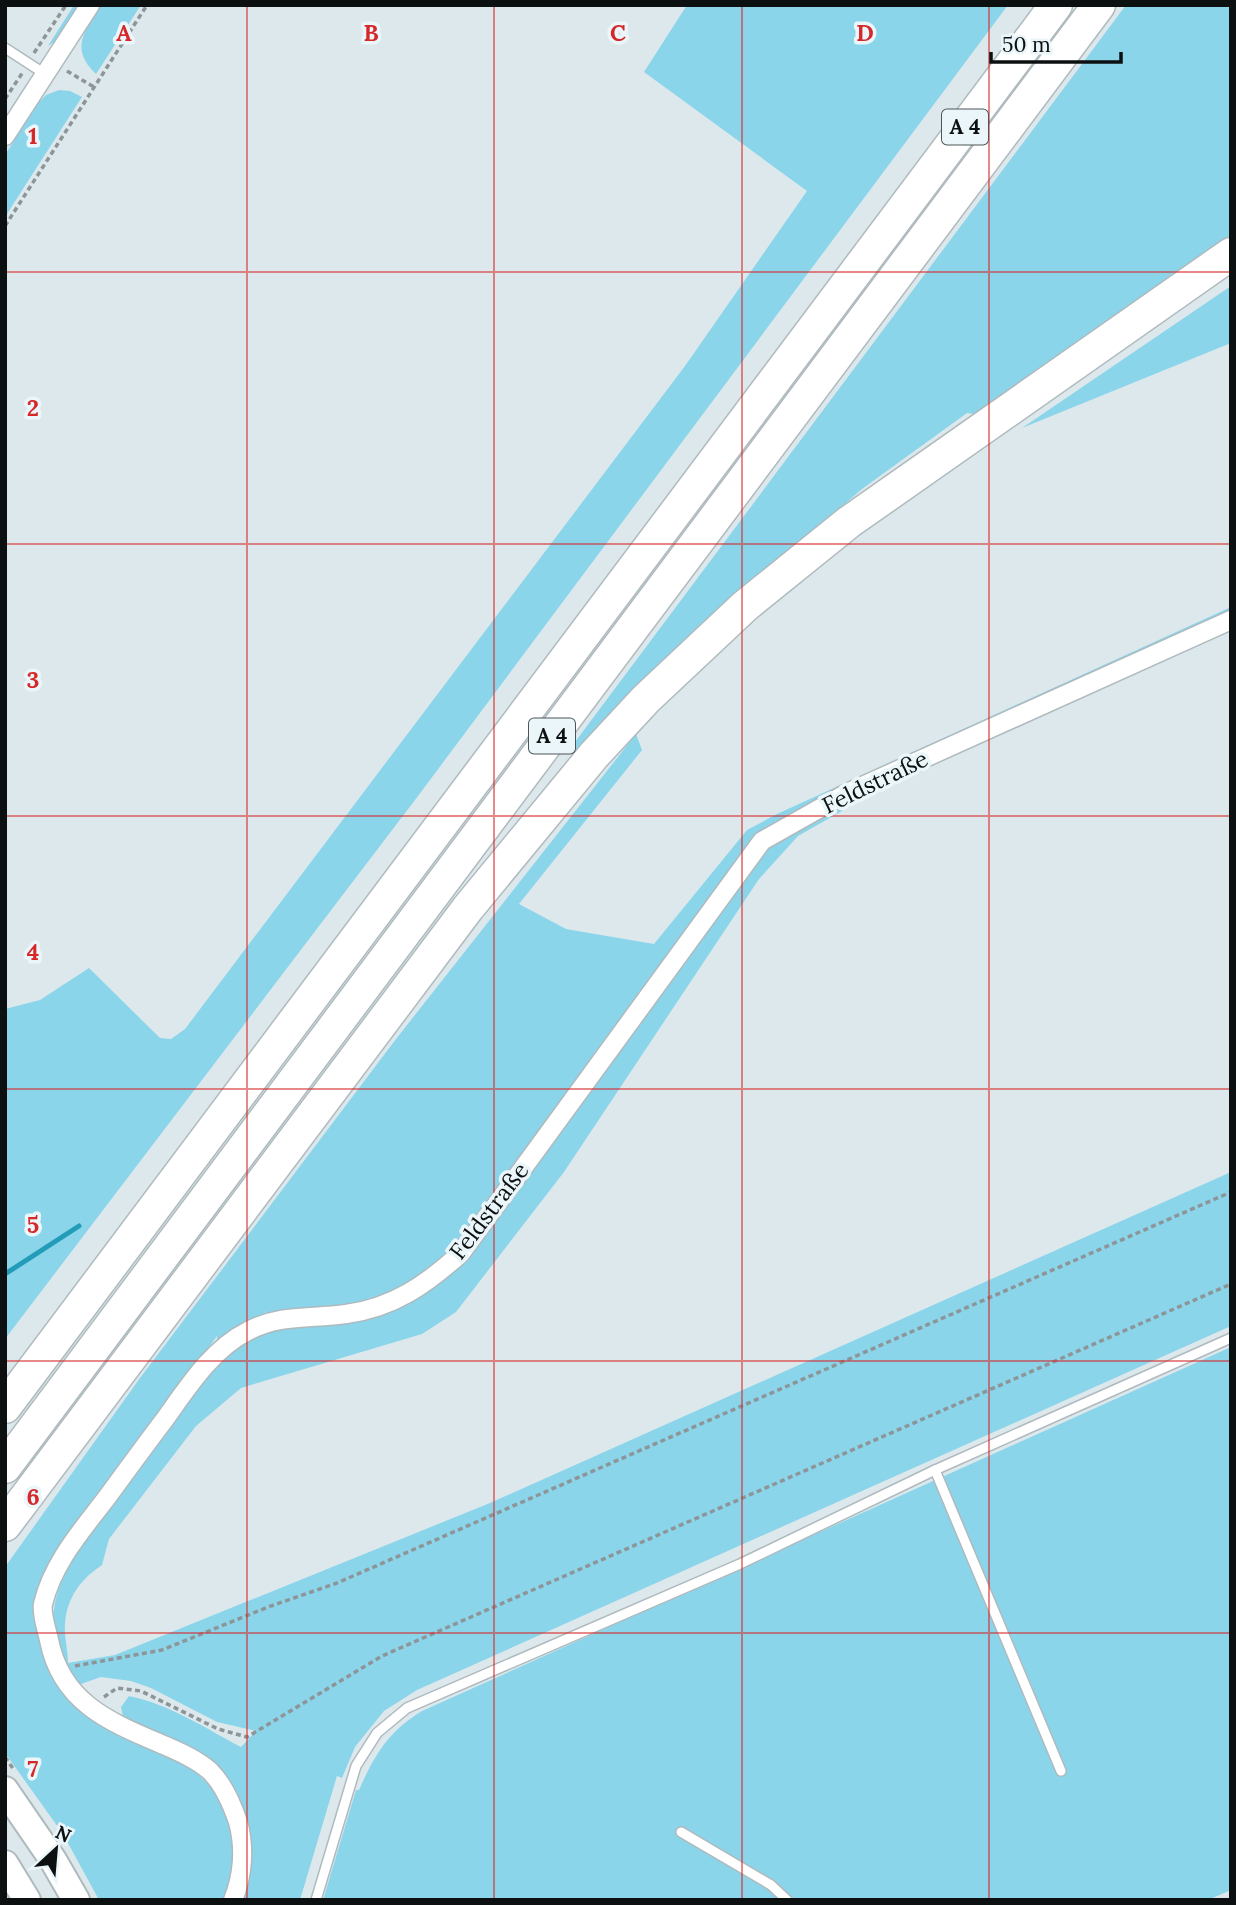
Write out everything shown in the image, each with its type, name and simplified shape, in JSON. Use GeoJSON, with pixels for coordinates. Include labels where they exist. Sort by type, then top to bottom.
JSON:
{"type":"FeatureCollection","features":[{"type":"Feature","properties":{"kind":"highway","name":"A 4"},"geometry":{"type":"LineString","coordinates":[[5,1407],[1056,5]]}},
{"type":"Feature","properties":{"kind":"highway","name":"A 4"},"geometry":{"type":"LineString","coordinates":[[5,1467],[1099,5]]}},
{"type":"Feature","properties":{"kind":"highway"},"geometry":{"type":"LineString","coordinates":[[5,1525],[468,908],[570,783],[646,699],[745,606],[838,530],[1231,254]]}},
{"type":"Feature","properties":{"kind":"main road"},"geometry":{"type":"LineString","coordinates":[[5,1790],[54,1860],[76,1900]]}},
{"type":"Feature","properties":{"kind":"main road"},"geometry":{"type":"LineString","coordinates":[[5,1864],[27,1900]]}},
{"type":"Feature","properties":{"kind":"street"},"geometry":{"type":"LineString","coordinates":[[5,136],[90,5]]}},
{"type":"Feature","properties":{"kind":"street","name":"Feldstraße"},"geometry":{"type":"LineString","coordinates":[[233,1900],[240,1876],[242,1854],[241,1831],[229,1797],[210,1772],[189,1756],[114,1724],[89,1708],[68,1686],[52,1656],[42,1607],[58,1563],[191,1382],[224,1346],[247,1331],[277,1319],[347,1314],[381,1305],[412,1293],[461,1253],[762,841],[847,793],[1231,620]]}},
{"type":"Feature","properties":{"kind":"lane"},"geometry":{"type":"LineString","coordinates":[[5,48],[49,68]]}},
{"type":"Feature","properties":{"kind":"lane"},"geometry":{"type":"LineString","coordinates":[[316,1900],[356,1766],[377,1733],[407,1708],[740,1564],[935,1470],[1231,1338]]}},
{"type":"Feature","properties":{"kind":"lane"},"geometry":{"type":"LineString","coordinates":[[935,1470],[1060,1771]]}},
{"type":"Feature","properties":{"kind":"lane"},"geometry":{"type":"LineString","coordinates":[[681,1832],[771,1885],[787,1900]]}},
{"type":"Feature","properties":{"kind":"path"},"geometry":{"type":"LineString","coordinates":[[5,226],[147,5]]}},
{"type":"Feature","properties":{"kind":"path"},"geometry":{"type":"LineString","coordinates":[[49,68],[94,87]]}},
{"type":"Feature","properties":{"kind":"path"},"geometry":{"type":"LineString","coordinates":[[59,1669],[162,1650],[268,1607],[337,1583],[1231,1192]]}},
{"type":"Feature","properties":{"kind":"path"},"geometry":{"type":"LineString","coordinates":[[89,1708],[117,1688],[141,1691],[218,1729],[247,1737],[382,1656],[1231,1283]]}},
{"type":"Feature","properties":{"kind":"shaded area"},"geometry":{"type":"Polygon","coordinates":[[[74,5],[81,5],[60,38],[48,46],[74,5]]]}},
{"type":"Feature","properties":{"kind":"shaded area"},"geometry":{"type":"Polygon","coordinates":[[[101,5],[141,5],[96,74],[88,65],[81,48],[85,31],[101,5]]]}},
{"type":"Feature","properties":{"kind":"shaded area"},"geometry":{"type":"Polygon","coordinates":[[[687,5],[1008,5],[418,796],[5,1339],[5,1009],[40,1000],[89,968],[160,1038],[171,1039],[185,1029],[685,366],[807,191],[644,72],[687,5]]]}},
{"type":"Feature","properties":{"kind":"shaded area"},"geometry":{"type":"Polygon","coordinates":[[[1126,5],[1231,5],[1231,237],[979,415],[967,413],[862,489],[664,660],[575,754],[569,750],[1126,5]]]}},
{"type":"Feature","properties":{"kind":"shaded area"},"geometry":{"type":"Polygon","coordinates":[[[59,90],[70,91],[82,97],[5,217],[5,155],[37,104],[46,95],[59,90]]]}},
{"type":"Feature","properties":{"kind":"shaded area"},"geometry":{"type":"Polygon","coordinates":[[[1231,286],[1231,343],[1022,428],[1231,286]]]}},
{"type":"Feature","properties":{"kind":"shaded area"},"geometry":{"type":"Polygon","coordinates":[[[1231,607],[1231,631],[907,774],[798,836],[759,879],[564,1172],[456,1312],[422,1334],[241,1388],[196,1426],[109,1539],[102,1565],[88,1576],[72,1597],[65,1624],[68,1663],[115,1655],[490,1503],[1231,1172],[1231,1326],[417,1690],[384,1711],[355,1747],[342,1778],[337,1776],[300,1900],[241,1900],[233,1792],[124,1721],[121,1707],[129,1696],[144,1700],[187,1717],[241,1747],[256,1731],[217,1722],[151,1688],[131,1681],[101,1677],[78,1685],[58,1648],[54,1631],[56,1599],[69,1564],[218,1355],[217,1336],[48,1567],[52,1672],[62,1692],[91,1720],[114,1733],[171,1755],[200,1776],[213,1790],[230,1823],[235,1862],[226,1900],[99,1900],[63,1834],[5,1753],[5,1567],[140,1378],[396,1039],[636,734],[642,750],[519,904],[566,929],[654,944],[747,830],[1231,607]]]}},
{"type":"Feature","properties":{"kind":"shaded area"},"geometry":{"type":"Polygon","coordinates":[[[1231,1347],[1231,1890],[1208,1900],[323,1900],[356,1790],[359,1790],[371,1765],[391,1736],[422,1711],[1231,1347]]]}},
{"type":"Feature","properties":{"kind":"waterway"},"geometry":{"type":"LineString","coordinates":[[5,1274],[79,1226]]}}]}
